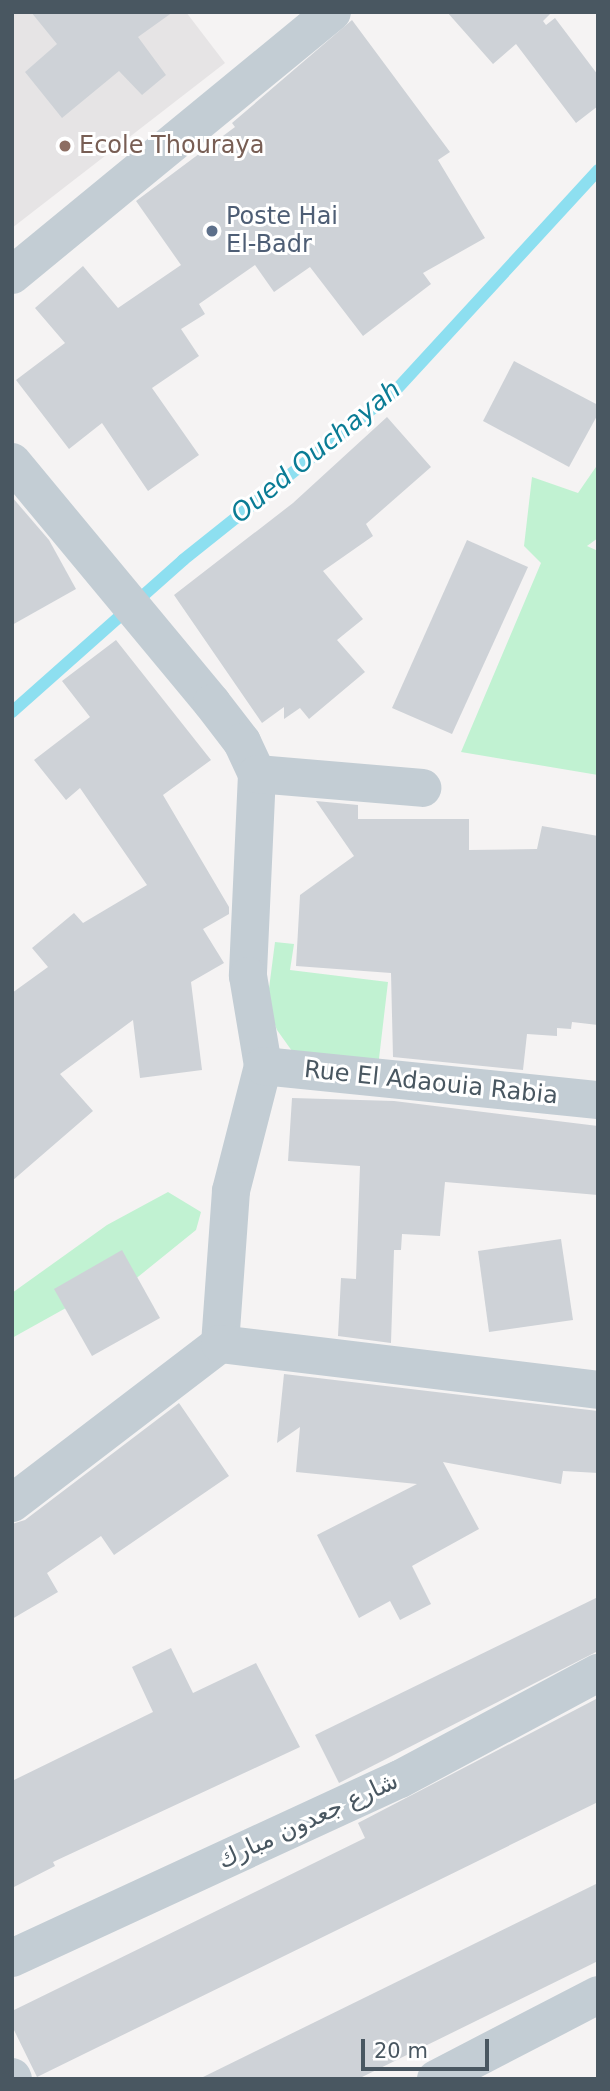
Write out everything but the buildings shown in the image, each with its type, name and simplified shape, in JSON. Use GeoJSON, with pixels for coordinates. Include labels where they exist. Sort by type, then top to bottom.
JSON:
{"type":"FeatureCollection","features":[{"type":"Feature","properties":{"kind":"street"},"geometry":{"type":"LineString","coordinates":[[12,275],[332,12]]}},
{"type":"Feature","properties":{"kind":"street"},"geometry":{"type":"LineString","coordinates":[[12,463],[102,573],[156,632],[242,743],[257,774],[248,976],[263,1066],[230,1191],[220,1344]]}},
{"type":"Feature","properties":{"kind":"street"},"geometry":{"type":"LineString","coordinates":[[257,774],[422,788]]}},
{"type":"Feature","properties":{"kind":"street","name":"Rue El Adaouia Rabia"},"geometry":{"type":"LineString","coordinates":[[263,1066],[598,1100]]}},
{"type":"Feature","properties":{"kind":"street"},"geometry":{"type":"LineString","coordinates":[[12,1503],[220,1344],[598,1390]]}},
{"type":"Feature","properties":{"kind":"street","name":"شارع جعدون مبارك"},"geometry":{"type":"LineString","coordinates":[[12,1958],[400,1779],[598,1673]]}},
{"type":"Feature","properties":{"kind":"street"},"geometry":{"type":"LineString","coordinates":[[436,2079],[598,1995]]}},
{"type":"Feature","properties":{"kind":"shaded area","name":"Ecole Thouraya"},"geometry":{"type":"Polygon","coordinates":[[[12,12],[186,12],[225,63],[12,228],[12,12]]]}},
{"type":"Feature","properties":{"kind":"green space"},"geometry":{"type":"Polygon","coordinates":[[[598,464],[598,538],[587,546],[598,551],[598,775],[461,752],[541,563],[524,546],[532,477],[578,493],[598,464]]]}},
{"type":"Feature","properties":{"kind":"green space"},"geometry":{"type":"Polygon","coordinates":[[[275,942],[294,944],[290,970],[388,982],[378,1067],[297,1058],[277,1030],[267,1004],[275,942]]]}},
{"type":"Feature","properties":{"kind":"green space"},"geometry":{"type":"Polygon","coordinates":[[[168,1192],[201,1212],[196,1230],[123,1289],[118,1279],[12,1338],[12,1293],[107,1225],[168,1192]]]}},
{"type":"Feature","properties":{"kind":"waterway","name":"Oued Ouchayah"},"geometry":{"type":"LineString","coordinates":[[12,712],[183,560],[396,390],[598,170]]}},
{"type":"Feature","properties":{"kind":"place","name":"Ecole Thouraya"},"geometry":{"type":"Point","coordinates":[65,146]}},
{"type":"Feature","properties":{"kind":"place","name":"Poste Hai El-Badr"},"geometry":{"type":"Point","coordinates":[212,231]}}]}
